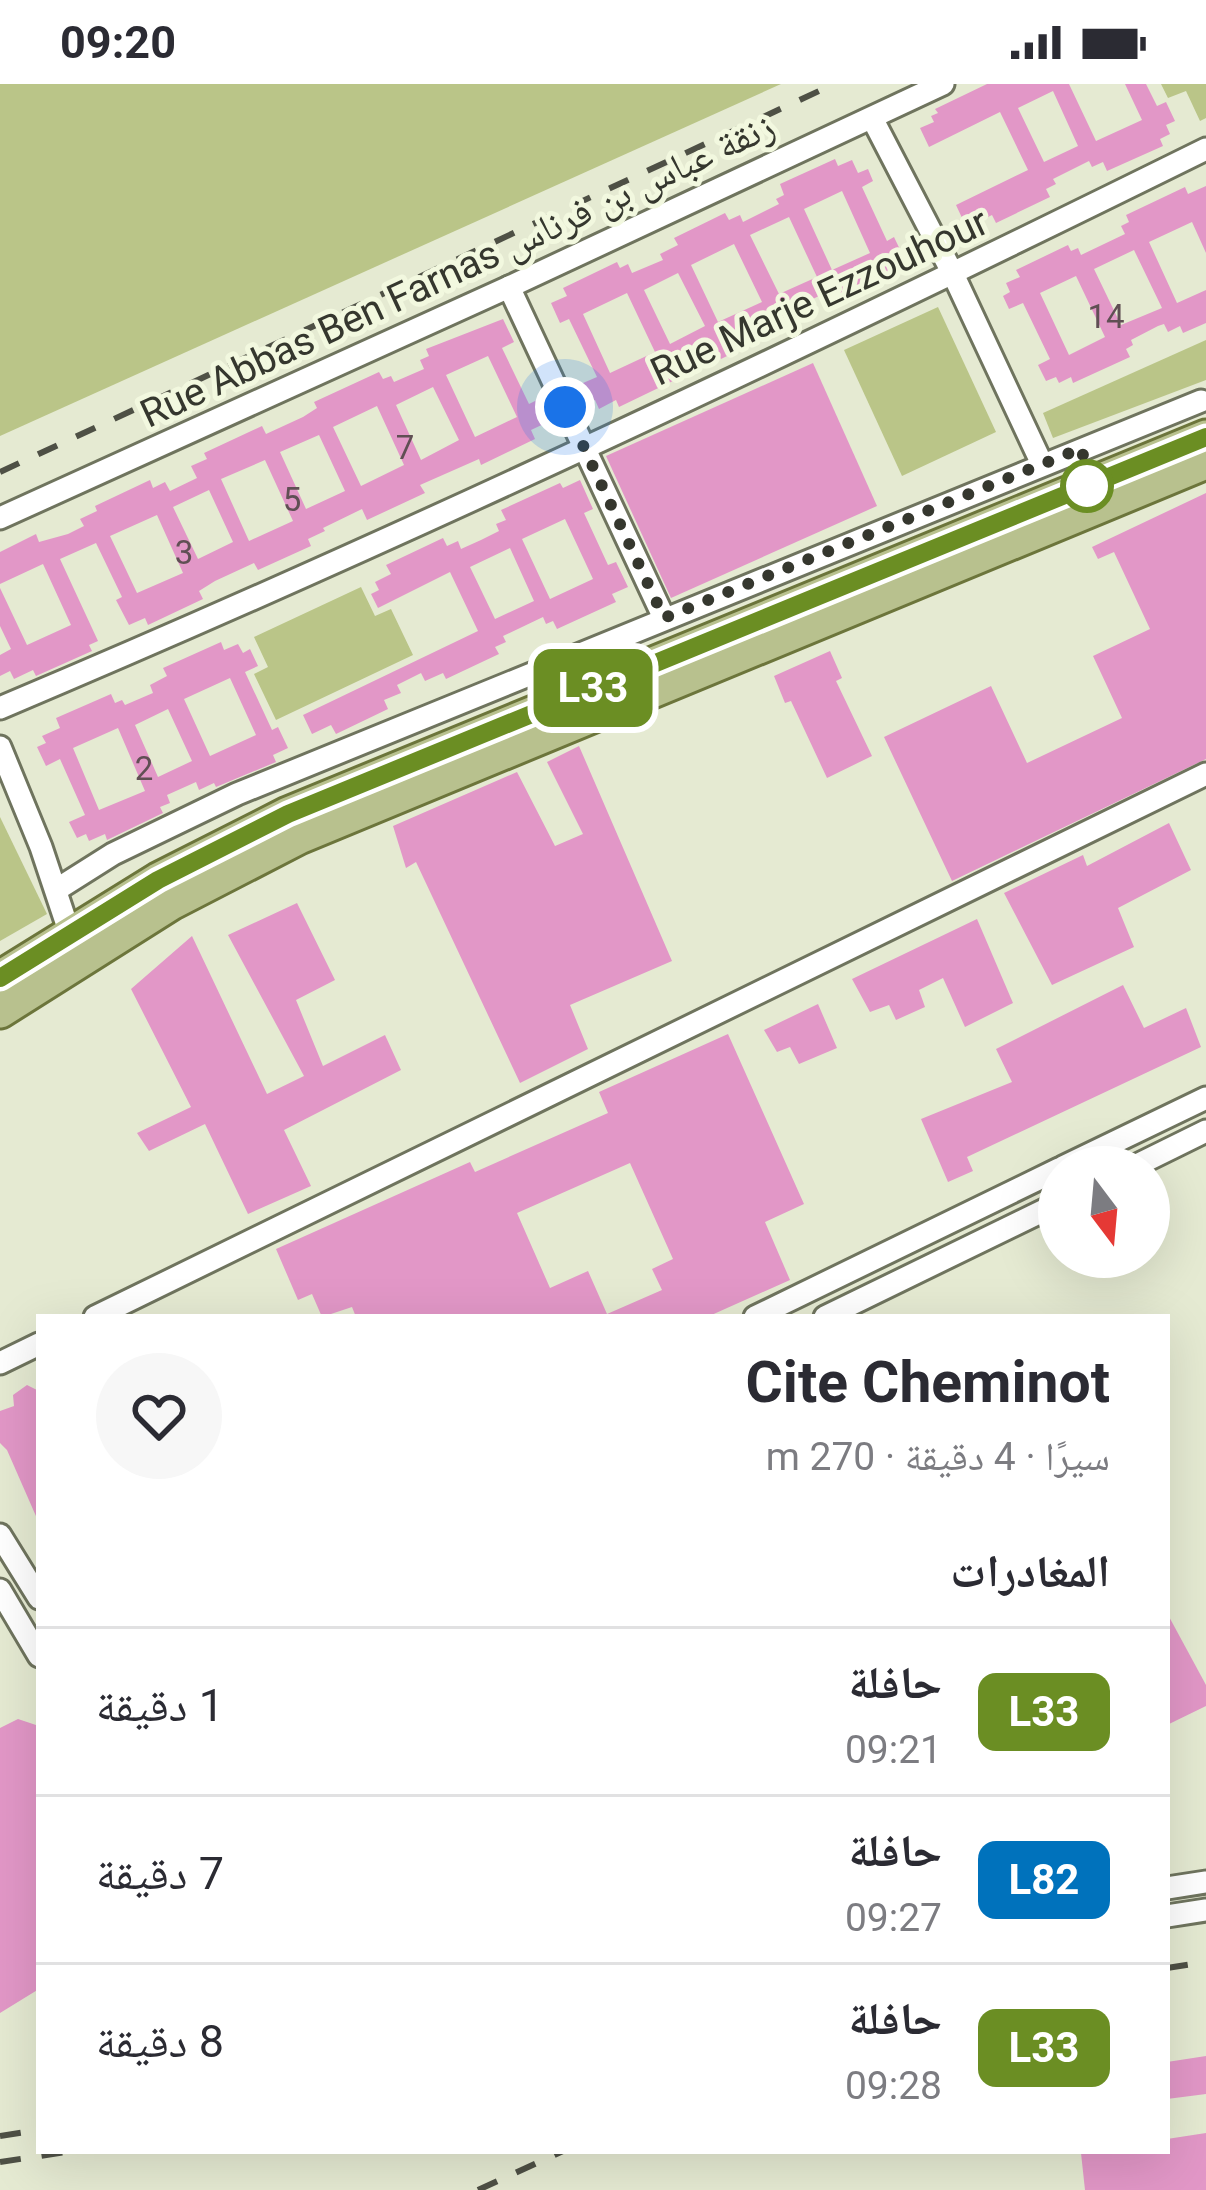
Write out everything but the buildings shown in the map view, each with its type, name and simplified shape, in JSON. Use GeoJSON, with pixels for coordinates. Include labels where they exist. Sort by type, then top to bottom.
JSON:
{"type":"FeatureCollection","features":[{"type":"Feature","properties":{"kind":"main road"},"geometry":{"type":"LineString","coordinates":[[0,978],[158,880],[288,814],[1206,437]]}},
{"type":"Feature","properties":{"kind":"main road"},"geometry":{"type":"LineString","coordinates":[[0,1011],[171,903],[299,837],[1206,462]]}},
{"type":"Feature","properties":{"kind":"street","name":"Rue Abbas Ben Farnas زنقة عباس بن فرناس"},"geometry":{"type":"LineString","coordinates":[[0,518],[943,84]]}},
{"type":"Feature","properties":{"kind":"street"},"geometry":{"type":"LineString","coordinates":[[872,118],[953,274],[1042,464]]}},
{"type":"Feature","properties":{"kind":"street","name":"Rue Marje Ezzouhour"},"geometry":{"type":"LineString","coordinates":[[0,708],[584,446],[953,274],[1206,149]]}},
{"type":"Feature","properties":{"kind":"street"},"geometry":{"type":"LineString","coordinates":[[509,287],[664,618]]}},
{"type":"Feature","properties":{"kind":"street"},"geometry":{"type":"LineString","coordinates":[[56,890],[113,854],[237,794],[1042,464],[1204,404]]}},
{"type":"Feature","properties":{"kind":"street"},"geometry":{"type":"LineString","coordinates":[[0,748],[70,934]]}},
{"type":"Feature","properties":{"kind":"street"},"geometry":{"type":"LineString","coordinates":[[101,1314],[1206,774]]}},
{"type":"Feature","properties":{"kind":"street"},"geometry":{"type":"LineString","coordinates":[[1107,1146],[1206,1098]]}},
{"type":"Feature","properties":{"kind":"street"},"geometry":{"type":"LineString","coordinates":[[1170,1149],[1206,1132]]}},
{"type":"Feature","properties":{"kind":"street"},"geometry":{"type":"LineString","coordinates":[[760,1314],[1038,1179]]}},
{"type":"Feature","properties":{"kind":"street"},"geometry":{"type":"LineString","coordinates":[[831,1314],[1038,1213]]}},
{"type":"Feature","properties":{"kind":"street"},"geometry":{"type":"LineString","coordinates":[[0,1363],[36,1345]]}},
{"type":"Feature","properties":{"kind":"street"},"geometry":{"type":"LineString","coordinates":[[0,1535],[33,1588],[1,1592],[36,1651]]}},
{"type":"Feature","properties":{"kind":"street"},"geometry":{"type":"LineString","coordinates":[[1170,1888],[1206,1882]]}},
{"type":"Feature","properties":{"kind":"street"},"geometry":{"type":"LineString","coordinates":[[1170,1916],[1206,1910]]}},
{"type":"Feature","properties":{"kind":"green space"},"geometry":{"type":"Polygon","coordinates":[[[0,84],[781,84],[0,436],[0,84]]]}},
{"type":"Feature","properties":{"kind":"green space"},"geometry":{"type":"Polygon","coordinates":[[[1161,84],[1206,84],[1206,118],[1200,121],[1186,91],[1168,98],[1161,84]]]}},
{"type":"Feature","properties":{"kind":"green space"},"geometry":{"type":"Polygon","coordinates":[[[938,307],[996,432],[902,476],[844,350],[938,307]]]}},
{"type":"Feature","properties":{"kind":"green space"},"geometry":{"type":"Polygon","coordinates":[[[1206,340],[1206,380],[1053,438],[1043,413],[1206,340]]]}},
{"type":"Feature","properties":{"kind":"green space"},"geometry":{"type":"Polygon","coordinates":[[[361,587],[375,616],[391,609],[413,655],[276,720],[254,674],[268,667],[254,637],[361,587]]]}},
{"type":"Feature","properties":{"kind":"green space"},"geometry":{"type":"Polygon","coordinates":[[[0,817],[47,914],[0,941],[0,817]]]}},
{"type":"Feature","properties":{"kind":"railway"},"geometry":{"type":"LineString","coordinates":[[0,472],[834,84]]}},
{"type":"Feature","properties":{"kind":"railway"},"geometry":{"type":"LineString","coordinates":[[1170,1968],[1206,1962]]}},
{"type":"Feature","properties":{"kind":"railway"},"geometry":{"type":"LineString","coordinates":[[0,2136],[36,2130]]}},
{"type":"Feature","properties":{"kind":"railway"},"geometry":{"type":"LineString","coordinates":[[0,2162],[53,2154]]}},
{"type":"Feature","properties":{"kind":"railway"},"geometry":{"type":"LineString","coordinates":[[478,2190],[556,2154]]}},
{"type":"Feature","properties":{"kind":"bus line","name":"L33"},"geometry":{"type":"LineString","coordinates":[[0,978],[158,880],[288,814],[1206,437]]}},
{"type":"Feature","properties":{"kind":"route"},"geometry":{"type":"LineString","coordinates":[[565,407],[664,618],[1082,448],[1087,486]]}}]}
